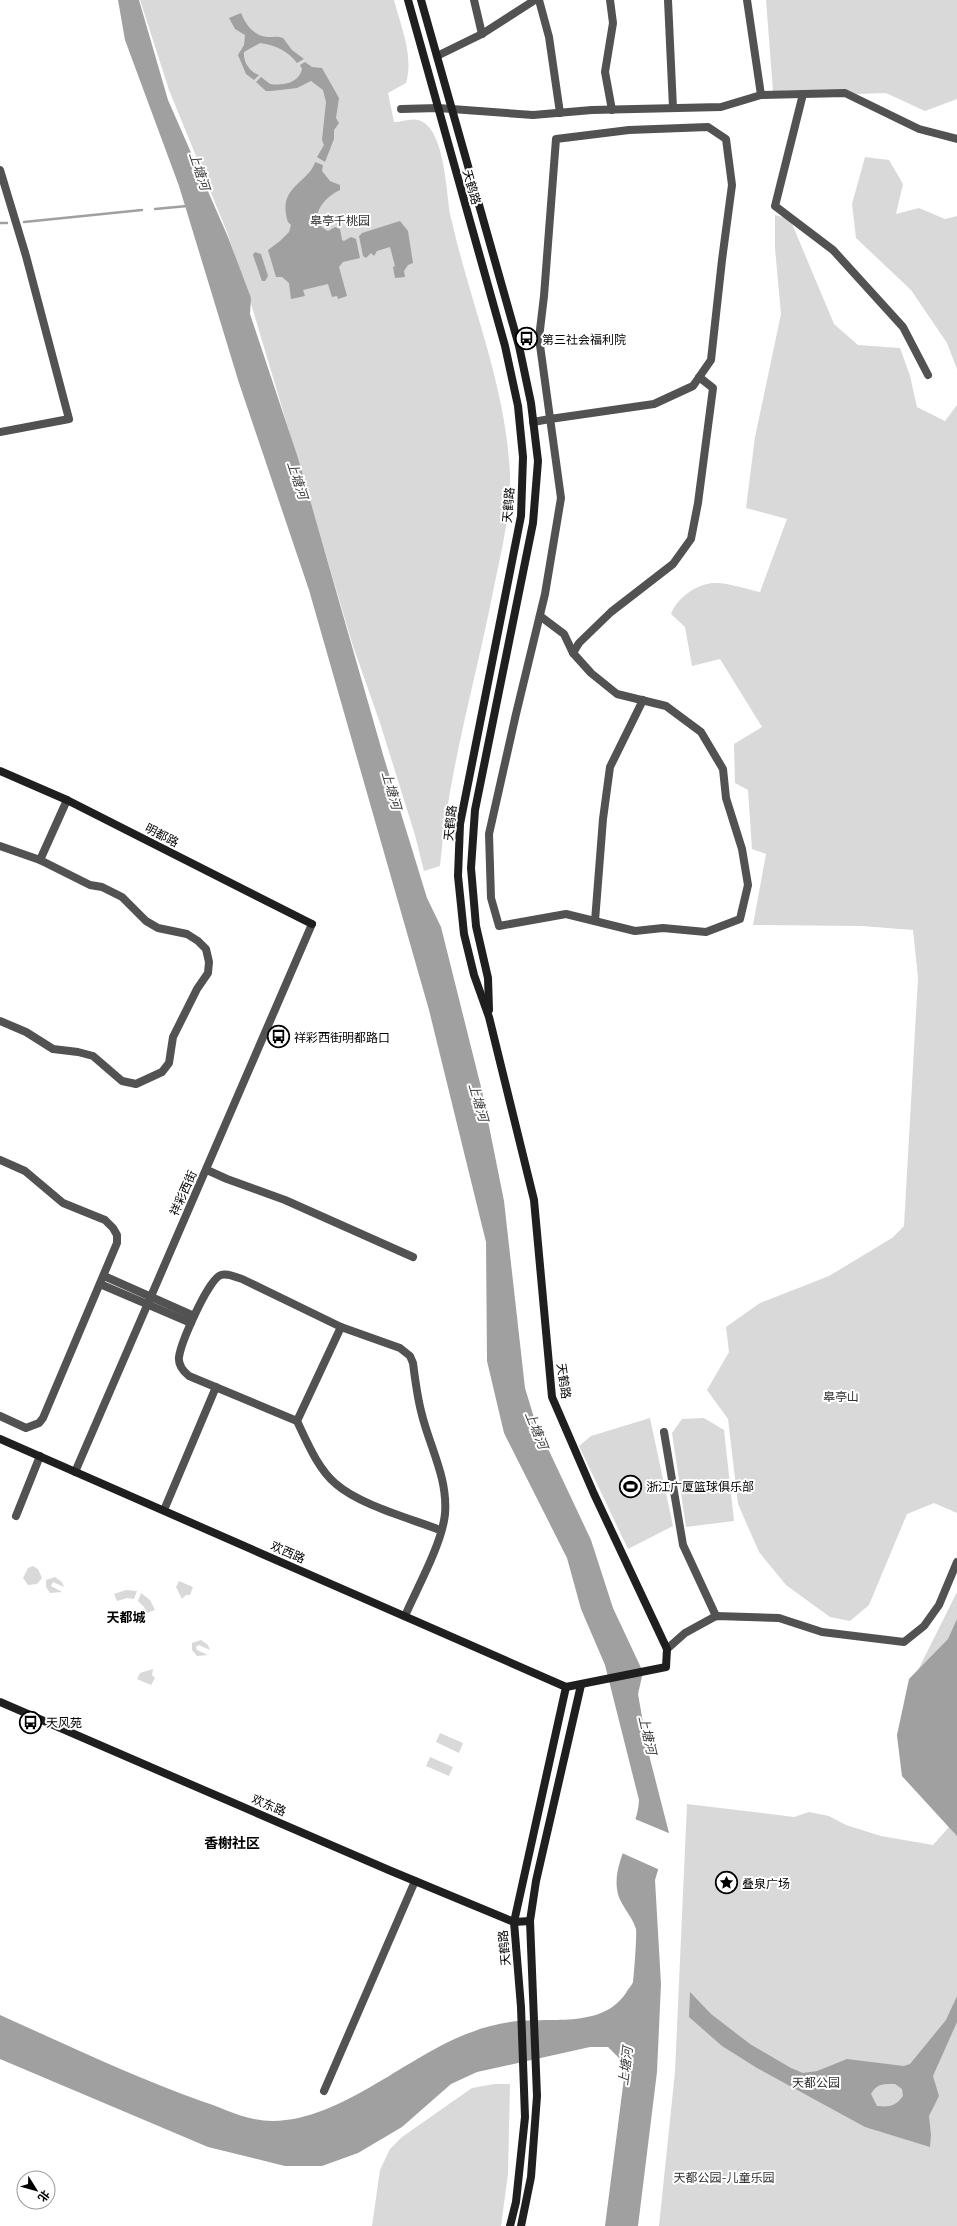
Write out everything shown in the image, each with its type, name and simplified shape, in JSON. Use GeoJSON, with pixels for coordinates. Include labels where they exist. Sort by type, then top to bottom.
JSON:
{"type":"FeatureCollection","features":[{"type":"Feature","properties":{"kind":"main road","name":"天鹤路"},"geometry":{"type":"LineString","coordinates":[[408,0],[505,346],[518,406],[523,457],[521,516],[460,824],[458,876],[464,934],[474,976],[489,1017],[534,1200],[552,1398],[594,1494],[667,1649]]}},
{"type":"Feature","properties":{"kind":"main road","name":"天鹤路"},"geometry":{"type":"LineString","coordinates":[[421,0],[519,346],[533,422],[538,461],[533,523],[475,810],[471,868],[476,926],[488,978],[489,1017]]}},
{"type":"Feature","properties":{"kind":"main road","name":"明都路"},"geometry":{"type":"LineString","coordinates":[[0,771],[67,800],[312,924]]}},
{"type":"Feature","properties":{"kind":"main road","name":"欢西路"},"geometry":{"type":"LineString","coordinates":[[0,1439],[566,1687]]}},
{"type":"Feature","properties":{"kind":"main road"},"geometry":{"type":"LineString","coordinates":[[566,1687],[649,1672],[666,1667],[667,1649]]}},
{"type":"Feature","properties":{"kind":"main road"},"geometry":{"type":"LineString","coordinates":[[521,2226],[531,2176],[537,2096],[530,1921],[536,1881],[581,1685]]}},
{"type":"Feature","properties":{"kind":"main road","name":"天鹤路"},"geometry":{"type":"LineString","coordinates":[[510,2226],[516,2202],[525,2117],[521,2007],[514,1922],[566,1687]]}},
{"type":"Feature","properties":{"kind":"main road","name":"欢东路"},"geometry":{"type":"LineString","coordinates":[[0,1702],[414,1881],[514,1922],[530,1921]]}},
{"type":"Feature","properties":{"kind":"street"},"geometry":{"type":"LineString","coordinates":[[474,0],[482,34]]}},
{"type":"Feature","properties":{"kind":"street"},"geometry":{"type":"LineString","coordinates":[[437,56],[482,34],[535,0]]}},
{"type":"Feature","properties":{"kind":"street"},"geometry":{"type":"LineString","coordinates":[[539,0],[549,37],[560,113]]}},
{"type":"Feature","properties":{"kind":"street"},"geometry":{"type":"LineString","coordinates":[[610,0],[613,23],[605,72],[612,110]]}},
{"type":"Feature","properties":{"kind":"street"},"geometry":{"type":"LineString","coordinates":[[668,0],[673,108]]}},
{"type":"Feature","properties":{"kind":"street"},"geometry":{"type":"LineString","coordinates":[[747,0],[761,95]]}},
{"type":"Feature","properties":{"kind":"street"},"geometry":{"type":"LineString","coordinates":[[401,109],[438,108],[452,111],[533,115],[612,110],[721,107],[761,95],[845,93],[919,129],[957,139]]}},
{"type":"Feature","properties":{"kind":"street"},"geometry":{"type":"LineString","coordinates":[[803,94],[775,206],[833,250],[902,327],[928,375]]}},
{"type":"Feature","properties":{"kind":"street"},"geometry":{"type":"LineString","coordinates":[[533,422],[550,419],[654,404],[693,386],[711,360],[732,185],[726,138],[708,127],[629,130],[556,139],[544,296],[539,338],[550,419],[561,498],[540,616],[489,834],[490,898],[499,926],[566,914],[635,932],[663,928],[706,932],[740,919],[748,885],[742,849],[726,798],[723,769],[701,732],[666,706],[617,694],[591,673],[573,653],[564,634],[540,616]]}},
{"type":"Feature","properties":{"kind":"street"},"geometry":{"type":"LineString","coordinates":[[0,170],[26,256],[69,419],[0,432]]}},
{"type":"Feature","properties":{"kind":"street"},"geometry":{"type":"LineString","coordinates":[[573,653],[579,642],[611,612],[673,564],[691,539],[698,504],[713,388],[699,377]]}},
{"type":"Feature","properties":{"kind":"street"},"geometry":{"type":"LineString","coordinates":[[595,921],[603,820],[610,767],[644,700]]}},
{"type":"Feature","properties":{"kind":"street"},"geometry":{"type":"LineString","coordinates":[[40,860],[67,800]]}},
{"type":"Feature","properties":{"kind":"street"},"geometry":{"type":"LineString","coordinates":[[0,846],[40,860],[90,885],[102,887],[122,897],[146,921],[158,928],[187,934],[198,941],[206,949],[210,962],[208,973],[197,989],[173,1037],[169,1064],[162,1072],[136,1084],[122,1082],[93,1056],[78,1052],[52,1049],[26,1032],[0,1020]]}},
{"type":"Feature","properties":{"kind":"street","name":"祥彩西街"},"geometry":{"type":"LineString","coordinates":[[75,1472],[207,1170],[312,924]]}},
{"type":"Feature","properties":{"kind":"street"},"geometry":{"type":"LineString","coordinates":[[0,1160],[25,1171],[63,1203],[105,1220],[113,1228],[117,1235],[118,1243],[43,1418],[39,1423],[26,1428],[0,1416]]}},
{"type":"Feature","properties":{"kind":"street"},"geometry":{"type":"LineString","coordinates":[[207,1170],[227,1179],[286,1200],[413,1257]]}},
{"type":"Feature","properties":{"kind":"street"},"geometry":{"type":"LineString","coordinates":[[405,1616],[440,1530],[444,1516],[444,1483],[421,1412],[410,1356],[400,1348],[340,1326],[289,1300],[230,1275],[221,1275],[214,1279],[192,1320],[179,1358],[180,1366],[189,1376],[297,1421],[310,1446],[335,1484],[359,1499],[440,1530]]}},
{"type":"Feature","properties":{"kind":"street"},"geometry":{"type":"LineString","coordinates":[[104,1276],[151,1296],[192,1320]]}},
{"type":"Feature","properties":{"kind":"street"},"geometry":{"type":"LineString","coordinates":[[100,1284],[147,1305],[192,1320]]}},
{"type":"Feature","properties":{"kind":"street"},"geometry":{"type":"LineString","coordinates":[[297,1421],[340,1326]]}},
{"type":"Feature","properties":{"kind":"street"},"geometry":{"type":"LineString","coordinates":[[164,1510],[216,1387]]}},
{"type":"Feature","properties":{"kind":"street"},"geometry":{"type":"LineString","coordinates":[[664,1432],[683,1545],[716,1616]]}},
{"type":"Feature","properties":{"kind":"street"},"geometry":{"type":"LineString","coordinates":[[16,1516],[40,1456]]}},
{"type":"Feature","properties":{"kind":"street"},"geometry":{"type":"LineString","coordinates":[[667,1649],[685,1633],[716,1616],[779,1618],[822,1632],[904,1642],[924,1626],[939,1605],[957,1562]]}},
{"type":"Feature","properties":{"kind":"street"},"geometry":{"type":"LineString","coordinates":[[324,2091],[414,1881]]}},
{"type":"Feature","properties":{"kind":"green space","name":"皋亭千桃园"},"geometry":{"type":"Polygon","coordinates":[[[140,0],[394,0],[408,52],[408,73],[406,83],[388,93],[394,122],[418,120],[427,125],[434,135],[439,148],[446,179],[451,218],[495,376],[502,408],[510,474],[509,503],[505,533],[449,797],[440,866],[424,871],[415,835],[380,723],[353,646],[252,307],[227,232],[169,90],[140,0]]]}},
{"type":"Feature","properties":{"kind":"green space"},"geometry":{"type":"Polygon","coordinates":[[[766,0],[957,0],[957,99],[925,111],[886,93],[857,94],[813,90],[773,91],[766,0]]]}},
{"type":"Feature","properties":{"kind":"green space"},"geometry":{"type":"Polygon","coordinates":[[[865,157],[889,160],[903,184],[896,214],[919,208],[945,219],[957,216],[957,369],[947,343],[911,290],[856,238],[852,204],[865,157]]]}},
{"type":"Feature","properties":{"kind":"green space","name":"皋亭山"},"geometry":{"type":"Polygon","coordinates":[[[775,215],[790,219],[834,324],[858,345],[900,348],[910,376],[917,407],[945,421],[957,405],[957,1513],[934,1503],[907,1514],[869,1605],[850,1621],[830,1617],[786,1585],[759,1552],[738,1504],[728,1419],[707,1390],[729,1352],[726,1327],[760,1303],[829,1276],[892,1238],[904,1226],[918,978],[913,930],[862,926],[753,925],[766,854],[752,849],[748,790],[735,783],[734,744],[762,727],[720,659],[692,666],[685,627],[671,614],[682,597],[694,589],[707,584],[724,584],[760,592],[787,519],[746,508],[755,437],[781,314],[775,248],[775,215]]]}},
{"type":"Feature","properties":{"kind":"green space","name":"浙江广厦篮球俱乐部"},"geometry":{"type":"Polygon","coordinates":[[[650,1418],[673,1526],[628,1549],[579,1446],[591,1436],[650,1418]]]}},
{"type":"Feature","properties":{"kind":"green space"},"geometry":{"type":"Polygon","coordinates":[[[704,1418],[724,1430],[734,1521],[686,1527],[672,1433],[682,1419],[704,1418]]]}},
{"type":"Feature","properties":{"kind":"green space"},"geometry":{"type":"Polygon","coordinates":[[[33,1566],[38,1569],[42,1578],[37,1584],[28,1585],[23,1578],[28,1568],[33,1566]]]}},
{"type":"Feature","properties":{"kind":"green space"},"geometry":{"type":"Polygon","coordinates":[[[55,1577],[62,1582],[64,1587],[53,1582],[51,1586],[62,1592],[50,1593],[46,1587],[46,1580],[55,1577]]]}},
{"type":"Feature","properties":{"kind":"green space"},"geometry":{"type":"Polygon","coordinates":[[[179,1581],[193,1587],[190,1595],[186,1595],[182,1599],[176,1587],[179,1581]]]}},
{"type":"Feature","properties":{"kind":"green space"},"geometry":{"type":"Polygon","coordinates":[[[126,1590],[137,1591],[134,1599],[127,1598],[117,1601],[114,1594],[126,1590]]]}},
{"type":"Feature","properties":{"kind":"green space","name":"天都公园"},"geometry":{"type":"Polygon","coordinates":[[[957,1592],[957,2226],[659,2226],[675,2072],[687,1804],[794,1817],[809,1812],[829,1816],[846,1825],[881,1836],[933,1845],[949,1827],[902,1776],[897,1735],[919,1668],[957,1592]]]}},
{"type":"Feature","properties":{"kind":"green space"},"geometry":{"type":"Polygon","coordinates":[[[141,1593],[150,1600],[155,1610],[147,1613],[138,1601],[141,1593]]]}},
{"type":"Feature","properties":{"kind":"green space"},"geometry":{"type":"Polygon","coordinates":[[[201,1640],[208,1645],[210,1650],[199,1645],[196,1647],[197,1650],[208,1655],[197,1656],[192,1650],[192,1643],[201,1640]]]}},
{"type":"Feature","properties":{"kind":"green space"},"geometry":{"type":"Polygon","coordinates":[[[153,1669],[152,1675],[155,1678],[151,1685],[137,1679],[140,1673],[153,1669]]]}},
{"type":"Feature","properties":{"kind":"green space"},"geometry":{"type":"Polygon","coordinates":[[[440,1733],[463,1743],[459,1753],[436,1742],[440,1733]]]}},
{"type":"Feature","properties":{"kind":"green space"},"geometry":{"type":"Polygon","coordinates":[[[430,1757],[453,1767],[449,1776],[426,1766],[430,1757]]]}},
{"type":"Feature","properties":{"kind":"green space"},"geometry":{"type":"Polygon","coordinates":[[[494,2084],[510,2084],[508,2174],[501,2226],[372,2226],[380,2170],[390,2149],[402,2137],[472,2088],[494,2084]]]}},
{"type":"Feature","properties":{"kind":"water","name":"上塘河"},"geometry":{"type":"Polygon","coordinates":[[[118,0],[139,0],[168,100],[228,237],[251,298],[250,314],[298,458],[384,758],[427,898],[441,927],[482,1091],[504,1201],[525,1388],[535,1421],[591,1540],[613,1608],[643,1672],[638,1694],[648,1751],[669,1833],[655,1880],[661,1984],[657,2072],[638,2226],[605,2226],[624,2078],[624,2063],[608,2047],[590,2047],[477,2072],[451,2084],[402,2127],[358,2153],[322,2166],[285,2166],[208,2147],[0,2059],[0,2015],[152,2082],[235,2114],[254,2119],[282,2121],[310,2115],[338,2104],[366,2090],[446,2043],[472,2032],[510,2022],[573,2019],[588,2017],[603,2012],[615,2005],[626,1993],[633,1982],[636,1946],[636,1929],[618,1894],[617,1878],[622,1856],[635,1822],[639,1800],[605,1665],[581,1609],[567,1558],[504,1433],[487,1361],[486,1242],[429,1010],[309,590],[239,383],[179,186],[125,40],[118,0]]]}},
{"type":"Feature","properties":{"kind":"water"},"geometry":{"type":"Polygon","coordinates":[[[241,13],[248,26],[259,35],[283,38],[292,50],[304,59],[297,63],[290,55],[281,49],[260,43],[244,52],[248,66],[253,72],[259,75],[254,80],[246,74],[238,55],[244,45],[245,35],[235,29],[229,18],[241,13]]]}},
{"type":"Feature","properties":{"kind":"water"},"geometry":{"type":"Polygon","coordinates":[[[305,62],[312,67],[322,68],[339,98],[336,118],[339,123],[334,130],[334,139],[325,162],[317,157],[324,145],[322,140],[326,102],[323,90],[311,81],[297,88],[266,91],[256,82],[261,77],[270,84],[285,84],[290,82],[298,78],[302,69],[300,65],[305,62]]]}},
{"type":"Feature","properties":{"kind":"water"},"geometry":{"type":"Polygon","coordinates":[[[315,162],[323,165],[322,171],[330,181],[340,185],[340,190],[328,198],[319,209],[317,215],[318,221],[321,226],[328,231],[335,227],[340,229],[342,240],[344,241],[351,237],[356,239],[360,258],[343,262],[339,267],[347,296],[338,299],[337,296],[332,297],[328,284],[303,290],[305,296],[291,299],[289,283],[282,277],[276,277],[268,250],[289,232],[291,225],[286,214],[288,197],[292,190],[312,169],[315,162]]]}},
{"type":"Feature","properties":{"kind":"water"},"geometry":{"type":"Polygon","coordinates":[[[400,221],[408,231],[413,263],[408,265],[404,271],[405,277],[395,278],[393,267],[395,266],[390,247],[377,251],[374,256],[371,253],[366,258],[363,256],[359,236],[362,233],[400,221]]]}},
{"type":"Feature","properties":{"kind":"water"},"geometry":{"type":"Polygon","coordinates":[[[255,252],[261,254],[268,276],[265,281],[262,281],[253,255],[255,252]]]}},
{"type":"Feature","properties":{"kind":"water"},"geometry":{"type":"Polygon","coordinates":[[[957,1619],[957,1836],[902,1776],[897,1735],[909,1679],[948,1639],[957,1619]]]}},
{"type":"Feature","properties":{"kind":"water"},"geometry":{"type":"Polygon","coordinates":[[[690,1992],[711,2014],[750,2044],[791,2068],[803,2073],[817,2071],[847,2059],[904,2066],[910,2064],[946,2020],[957,1996],[957,2022],[933,2076],[939,2096],[929,2116],[931,2135],[930,2147],[865,2127],[757,2068],[722,2046],[689,2017],[690,1992]],[[884,2084],[878,2086],[871,2094],[877,2106],[888,2106],[897,2102],[903,2096],[902,2089],[895,2084],[884,2084]]]}},
{"type":"Feature","properties":{"kind":"pier"},"geometry":{"type":"Polygon","coordinates":[[[635,1819],[671,1834],[660,1870],[622,1853],[635,1819]]]}},
{"type":"Feature","properties":{"kind":"waterway"},"geometry":{"type":"LineString","coordinates":[[155,209],[187,206]]}},
{"type":"Feature","properties":{"kind":"waterway"},"geometry":{"type":"LineString","coordinates":[[24,222],[142,210]]}},
{"type":"Feature","properties":{"kind":"waterway"},"geometry":{"type":"LineString","coordinates":[[0,223],[7,223]]}},
{"type":"Feature","properties":{"kind":"place","name":"第三社会福利院"},"geometry":{"type":"Point","coordinates":[526,339]}},
{"type":"Feature","properties":{"kind":"place","name":"祥彩西街明都路口"},"geometry":{"type":"Point","coordinates":[279,1037]}},
{"type":"Feature","properties":{"kind":"place","name":"浙江广厦篮球俱乐部"},"geometry":{"type":"Point","coordinates":[631,1486]}},
{"type":"Feature","properties":{"kind":"place","name":"天风苑"},"geometry":{"type":"Point","coordinates":[31,1722]}},
{"type":"Feature","properties":{"kind":"place","name":"叠泉广场"},"geometry":{"type":"Point","coordinates":[727,1883]}},
{"type":"Feature","properties":{"kind":"district","name":"天都城"},"geometry":{"type":"Point","coordinates":[126,1617]}},
{"type":"Feature","properties":{"kind":"district","name":"香榭社区"},"geometry":{"type":"Point","coordinates":[232,1843]}},
{"type":"Feature","properties":{"kind":"park label","name":"天都公园-儿童乐园"},"geometry":{"type":"Point","coordinates":[724,2177]}}]}
